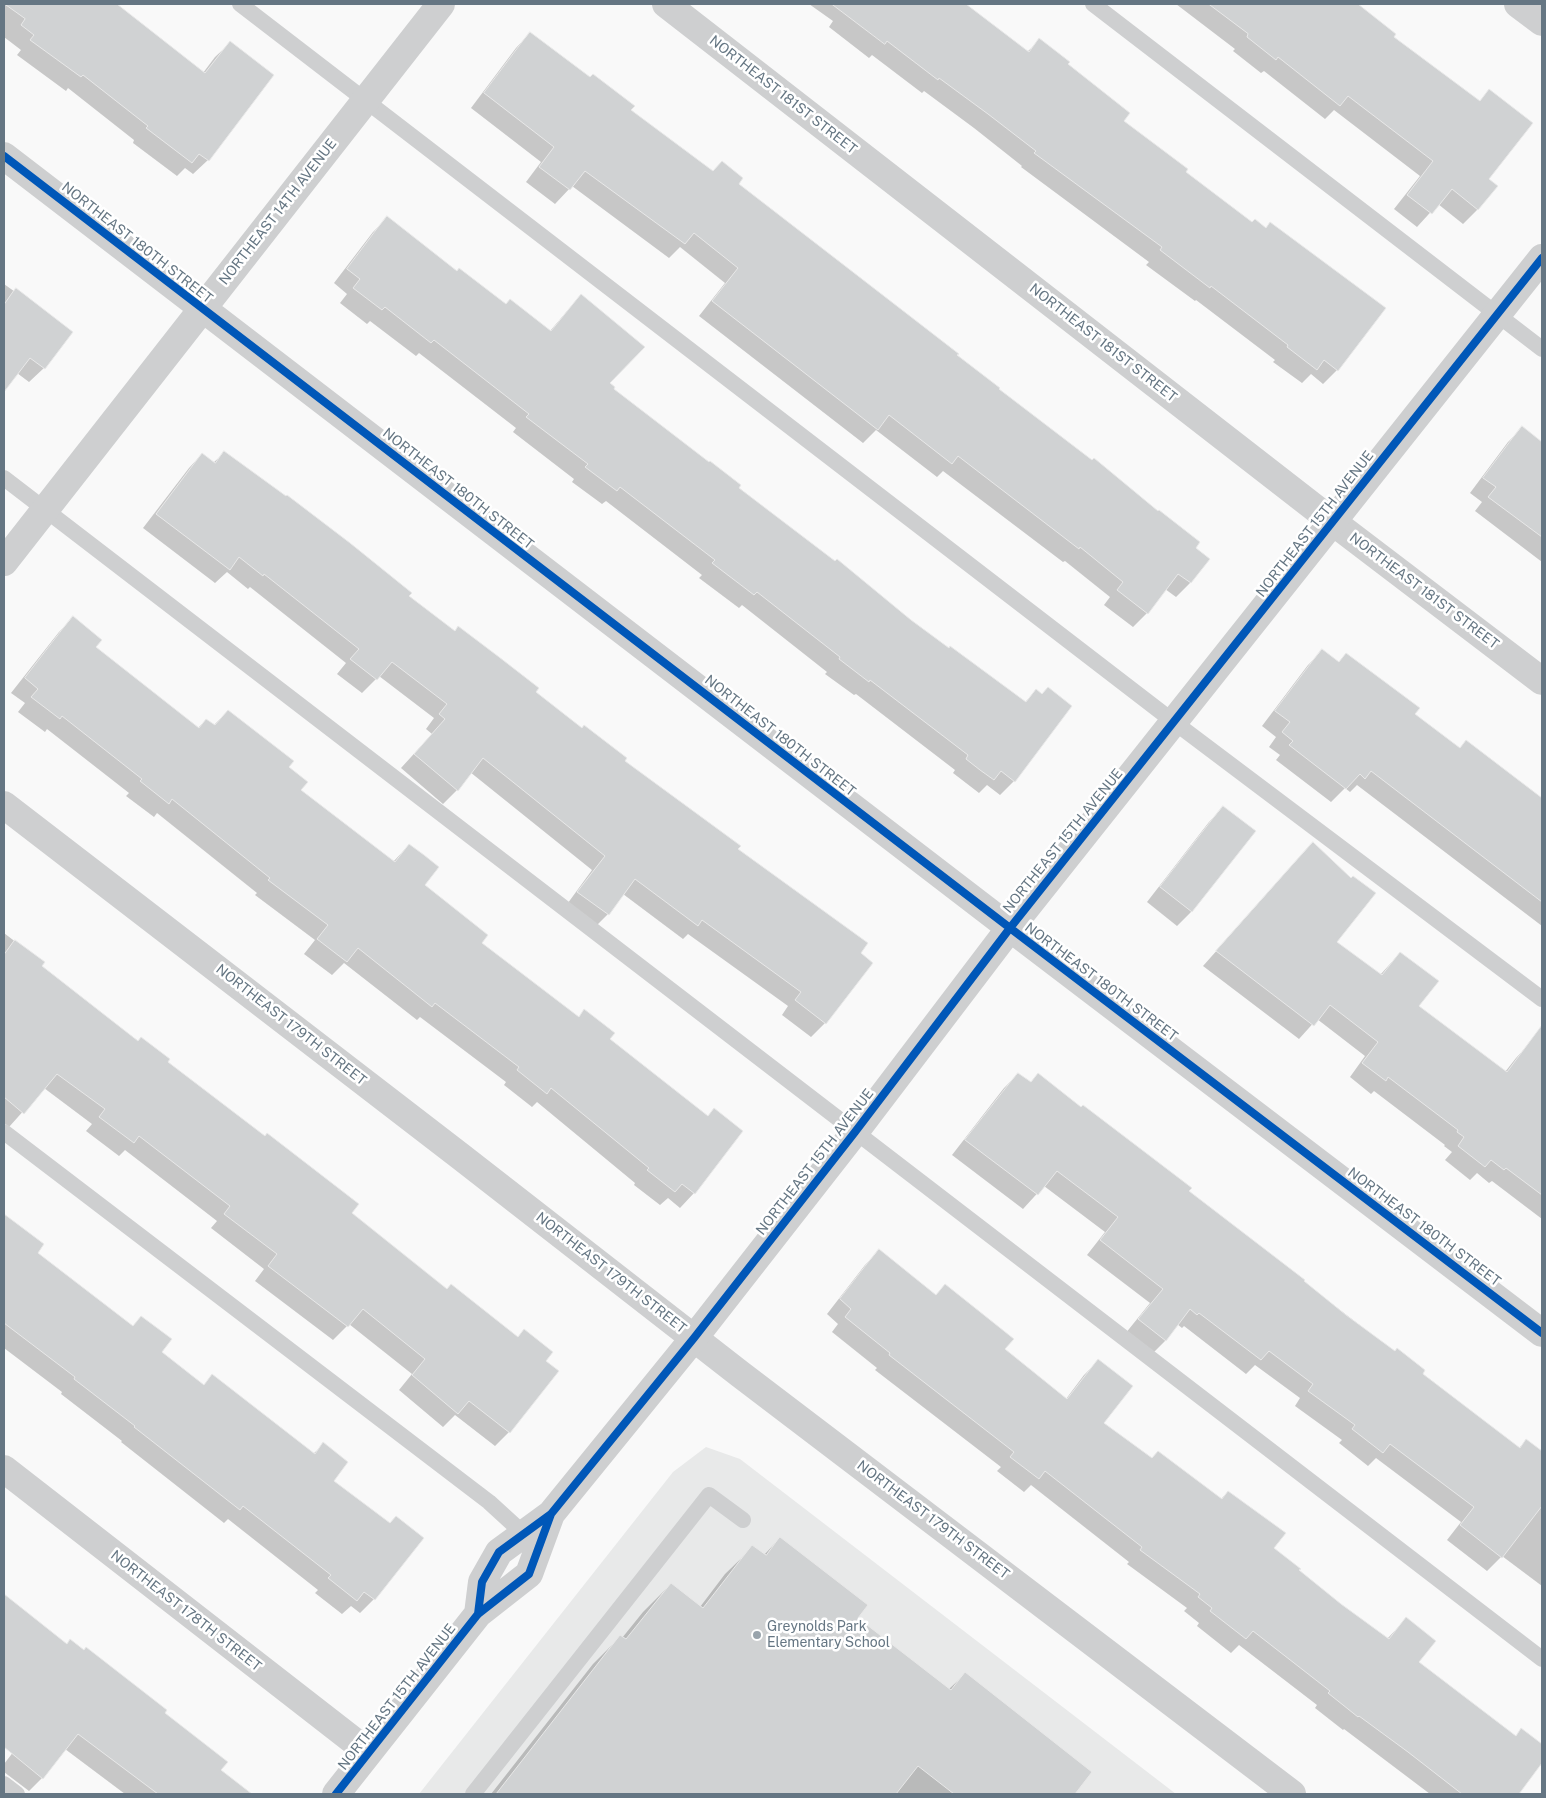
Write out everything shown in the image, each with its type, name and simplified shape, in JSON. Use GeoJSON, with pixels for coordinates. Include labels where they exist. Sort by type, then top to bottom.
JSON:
{"type":"FeatureCollection","features":[{"type":"Feature","properties":{"kind":"street","name":"NORTHEAST 14TH AVENUE"},"geometry":{"type":"LineString","coordinates":[[4,562],[441,4]]}},
{"type":"Feature","properties":{"kind":"street","name":"NORTHEAST 181ST STREET"},"geometry":{"type":"LineString","coordinates":[[666,4],[1333,522],[1542,681]]}},
{"type":"Feature","properties":{"kind":"street"},"geometry":{"type":"LineString","coordinates":[[1518,4],[1542,22]]}},
{"type":"Feature","properties":{"kind":"street","name":"NORTHEAST 180TH STREET"},"geometry":{"type":"LineString","coordinates":[[4,156],[1010,928],[1542,1333]]}},
{"type":"Feature","properties":{"kind":"street","name":"NORTHEAST 15TH AVENUE"},"geometry":{"type":"LineString","coordinates":[[478,1614],[482,1582],[499,1552],[552,1514],[694,1338],[855,1132],[1010,928],[1542,258]]}},
{"type":"Feature","properties":{"kind":"street","name":"NORTHEAST 179TH STREET"},"geometry":{"type":"LineString","coordinates":[[4,805],[694,1338],[1292,1794]]}},
{"type":"Feature","properties":{"kind":"street","name":"NORTHEAST 178TH STREET"},"geometry":{"type":"LineString","coordinates":[[4,1469],[368,1752]]}},
{"type":"Feature","properties":{"kind":"street","name":"NORTHEAST 15TH AVENUE"},"geometry":{"type":"LineString","coordinates":[[336,1794],[478,1614],[529,1574],[552,1514]]}},
{"type":"Feature","properties":{"kind":"lane"},"geometry":{"type":"LineString","coordinates":[[240,4],[1174,722],[1542,999]]}},
{"type":"Feature","properties":{"kind":"lane"},"geometry":{"type":"LineString","coordinates":[[1093,4],[1542,349]]}},
{"type":"Feature","properties":{"kind":"lane"},"geometry":{"type":"LineString","coordinates":[[4,478],[1542,1659]]}},
{"type":"Feature","properties":{"kind":"lane"},"geometry":{"type":"LineString","coordinates":[[4,1132],[488,1502],[524,1534]]}},
{"type":"Feature","properties":{"kind":"lane"},"geometry":{"type":"LineString","coordinates":[[473,1794],[709,1495],[743,1520]]}},
{"type":"Feature","properties":{"kind":"lane"},"geometry":{"type":"LineString","coordinates":[[4,1784],[18,1794]]}},
{"type":"Feature","properties":{"kind":"shaded area","name":"Greynolds Park Elementary School"},"geometry":{"type":"Polygon","coordinates":[[[706,1447],[740,1459],[1176,1794],[419,1794],[673,1472],[706,1447]]]}},
{"type":"Feature","properties":{"kind":"building"},"geometry":{"type":"Polygon","coordinates":[[[5,4],[117,4],[205,73],[230,41],[274,75],[209,161],[199,154],[192,163],[146,128],[148,126],[83,75],[81,77],[30,40],[34,35],[21,25],[25,19],[5,4]]]}},
{"type":"Feature","properties":{"kind":"building"},"geometry":{"type":"Polygon","coordinates":[[[832,4],[966,4],[1029,52],[1039,38],[1070,62],[1068,64],[1130,113],[1124,121],[1188,169],[1186,172],[1252,222],[1255,219],[1266,228],[1270,222],[1386,308],[1338,371],[1324,360],[1317,370],[1287,347],[1288,345],[1211,286],[1210,288],[1160,250],[1162,247],[1034,153],[1036,151],[988,114],[939,78],[938,80],[887,41],[885,44],[832,4]]]}},
{"type":"Feature","properties":{"kind":"building"},"geometry":{"type":"Polygon","coordinates":[[[1209,4],[1358,4],[1396,34],[1394,37],[1480,101],[1489,89],[1533,123],[1489,179],[1498,186],[1478,210],[1452,189],[1432,214],[1407,195],[1433,161],[1348,96],[1340,106],[1278,57],[1276,60],[1247,37],[1248,34],[1209,4]]]}},
{"type":"Feature","properties":{"kind":"building"},"geometry":{"type":"Polygon","coordinates":[[[530,32],[590,77],[593,74],[635,106],[631,110],[713,171],[722,161],[743,178],[739,184],[959,354],[957,355],[999,389],[1092,460],[1094,458],[1158,511],[1200,542],[1196,548],[1210,559],[1191,583],[1178,574],[1148,614],[1117,590],[1123,582],[1080,547],[1079,549],[958,456],[952,464],[889,415],[878,430],[712,301],[738,268],[694,233],[685,244],[585,171],[570,190],[539,167],[554,147],[484,93],[530,32]]]}},
{"type":"Feature","properties":{"kind":"building"},"geometry":{"type":"Polygon","coordinates":[[[387,216],[457,271],[459,268],[506,304],[510,299],[551,331],[581,294],[645,347],[610,383],[615,387],[614,389],[741,485],[739,488],[835,561],[837,559],[911,620],[1026,702],[1036,689],[1042,694],[1048,687],[1072,706],[1015,782],[1001,771],[994,780],[980,770],[966,759],[968,755],[870,680],[869,682],[839,659],[840,657],[757,592],[754,595],[712,563],[715,560],[620,487],[617,491],[585,467],[588,464],[526,417],[529,414],[434,340],[431,343],[385,307],[382,310],[353,288],[360,279],[347,269],[387,216]]]}},
{"type":"Feature","properties":{"kind":"building"},"geometry":{"type":"Polygon","coordinates":[[[16,288],[73,332],[45,369],[30,358],[4,392],[4,305],[16,288]]]}},
{"type":"Feature","properties":{"kind":"building"},"geometry":{"type":"Polygon","coordinates":[[[1522,426],[1542,442],[1542,537],[1488,497],[1496,487],[1483,478],[1522,426]]]}},
{"type":"Feature","properties":{"kind":"building"},"geometry":{"type":"Polygon","coordinates":[[[224,451],[287,495],[350,543],[412,593],[409,596],[455,631],[458,626],[499,657],[539,688],[536,692],[582,728],[584,725],[627,758],[625,761],[741,846],[738,849],[868,943],[861,953],[873,963],[826,1024],[795,1000],[801,992],[702,920],[698,926],[635,879],[609,915],[577,892],[605,856],[483,758],[458,791],[414,754],[445,719],[439,714],[447,704],[392,662],[377,680],[350,659],[359,649],[264,574],[263,576],[239,557],[230,570],[156,514],[202,453],[215,463],[224,451]]]}},
{"type":"Feature","properties":{"kind":"building"},"geometry":{"type":"Polygon","coordinates":[[[73,616],[102,640],[96,647],[199,728],[206,719],[215,725],[228,710],[294,761],[289,767],[308,782],[301,790],[395,862],[409,844],[424,855],[439,867],[425,885],[488,935],[482,943],[579,1017],[584,1009],[615,1033],[610,1039],[708,1116],[714,1108],[743,1131],[695,1194],[682,1184],[675,1192],[647,1170],[649,1168],[551,1088],[547,1094],[517,1070],[519,1067],[435,1003],[432,1007],[358,948],[347,962],[317,939],[328,925],[268,880],[270,878],[172,799],[169,804],[140,781],[142,779],[62,716],[60,719],[31,697],[38,689],[25,678],[73,616]]]}},
{"type":"Feature","properties":{"kind":"building"},"geometry":{"type":"Polygon","coordinates":[[[1322,649],[1339,662],[1346,653],[1420,708],[1415,714],[1460,748],[1466,740],[1542,798],[1542,902],[1371,771],[1365,779],[1360,774],[1346,789],[1289,745],[1293,741],[1282,732],[1290,722],[1275,711],[1322,649]]]}},
{"type":"Feature","properties":{"kind":"building"},"geometry":{"type":"Polygon","coordinates":[[[1223,806],[1256,831],[1192,912],[1160,887],[1223,806]]]}},
{"type":"Feature","properties":{"kind":"building"},"geometry":{"type":"Polygon","coordinates":[[[1313,842],[1351,878],[1353,876],[1376,893],[1337,942],[1382,975],[1400,952],[1439,981],[1419,1006],[1507,1072],[1542,1025],[1542,1195],[1506,1168],[1504,1170],[1491,1160],[1485,1167],[1458,1146],[1464,1137],[1457,1132],[1458,1130],[1388,1077],[1386,1081],[1362,1063],[1378,1042],[1330,1005],[1314,1026],[1216,951],[1313,842]]]}},
{"type":"Feature","properties":{"kind":"building"},"geometry":{"type":"Polygon","coordinates":[[[15,940],[45,962],[42,966],[138,1041],[141,1037],[170,1059],[168,1062],[265,1136],[267,1133],[359,1204],[352,1213],[447,1289],[451,1284],[518,1337],[524,1329],[553,1352],[546,1361],[559,1371],[510,1433],[469,1401],[458,1414],[412,1375],[425,1359],[363,1309],[348,1327],[268,1266],[277,1254],[224,1214],[230,1206],[139,1136],[134,1143],[99,1117],[105,1109],[57,1074],[24,1114],[4,1097],[4,955],[15,940]]]}},
{"type":"Feature","properties":{"kind":"building"},"geometry":{"type":"Polygon","coordinates":[[[1018,1073],[1031,1082],[1038,1073],[1081,1107],[1083,1105],[1192,1188],[1189,1191],[1305,1280],[1346,1315],[1395,1351],[1397,1348],[1425,1370],[1423,1374],[1520,1448],[1526,1439],[1542,1451],[1542,1506],[1502,1558],[1460,1525],[1474,1507],[1390,1444],[1383,1453],[1352,1429],[1355,1425],[1308,1391],[1313,1384],[1269,1351],[1261,1360],[1199,1313],[1197,1315],[1190,1309],[1166,1341],[1138,1319],[1163,1289],[1100,1240],[1118,1217],[1057,1171],[1038,1195],[965,1140],[1018,1073]]]}},
{"type":"Feature","properties":{"kind":"building"},"geometry":{"type":"Polygon","coordinates":[[[4,1214],[44,1244],[38,1253],[133,1326],[141,1316],[172,1339],[162,1352],[204,1385],[212,1374],[315,1454],[323,1442],[348,1462],[334,1481],[390,1523],[396,1516],[424,1538],[375,1600],[364,1592],[357,1601],[328,1578],[331,1575],[243,1506],[240,1510],[74,1379],[75,1377],[4,1323],[4,1214]]]}},
{"type":"Feature","properties":{"kind":"building"},"geometry":{"type":"Polygon","coordinates":[[[879,1249],[936,1295],[945,1284],[1014,1339],[1005,1349],[1067,1399],[1098,1359],[1133,1386],[1104,1423],[1152,1458],[1158,1451],[1222,1499],[1228,1491],[1286,1533],[1274,1548],[1341,1604],[1389,1639],[1406,1617],[1436,1641],[1419,1662],[1516,1736],[1521,1728],[1542,1744],[1542,1763],[1519,1794],[1462,1794],[1408,1752],[1358,1717],[1328,1693],[1330,1691],[1253,1631],[1246,1639],[1210,1611],[1212,1608],[1198,1597],[1200,1594],[1140,1550],[1142,1547],[1045,1471],[1039,1479],[1010,1457],[1014,1452],[889,1355],[890,1353],[845,1317],[851,1309],[840,1299],[879,1249]]]}},
{"type":"Feature","properties":{"kind":"building","name":"Greynolds Park Elementary School"},"geometry":{"type":"Polygon","coordinates":[[[780,1537],[868,1605],[858,1618],[951,1690],[965,1672],[1092,1772],[1075,1794],[954,1794],[918,1766],[896,1794],[496,1794],[620,1635],[626,1639],[671,1583],[703,1608],[752,1545],[766,1555],[780,1537]]]}},
{"type":"Feature","properties":{"kind":"building"},"geometry":{"type":"Polygon","coordinates":[[[4,1594],[67,1644],[70,1639],[84,1650],[86,1647],[167,1710],[165,1713],[228,1762],[221,1770],[252,1794],[158,1794],[78,1734],[43,1779],[4,1747],[4,1594]]]}},
{"type":"Feature","properties":{"kind":"cycle path"},"geometry":{"type":"LineString","coordinates":[[4,156],[1010,928],[1542,1333]]}},
{"type":"Feature","properties":{"kind":"cycle path"},"geometry":{"type":"LineString","coordinates":[[478,1614],[482,1582],[499,1552],[551,1514],[694,1338],[855,1132],[1010,928],[1542,258]]}},
{"type":"Feature","properties":{"kind":"cycle path"},"geometry":{"type":"LineString","coordinates":[[336,1794],[478,1614],[529,1574],[551,1514]]}},
{"type":"Feature","properties":{"kind":"place","name":"Greynolds Park Elementary School"},"geometry":{"type":"Point","coordinates":[757,1635]}}]}
